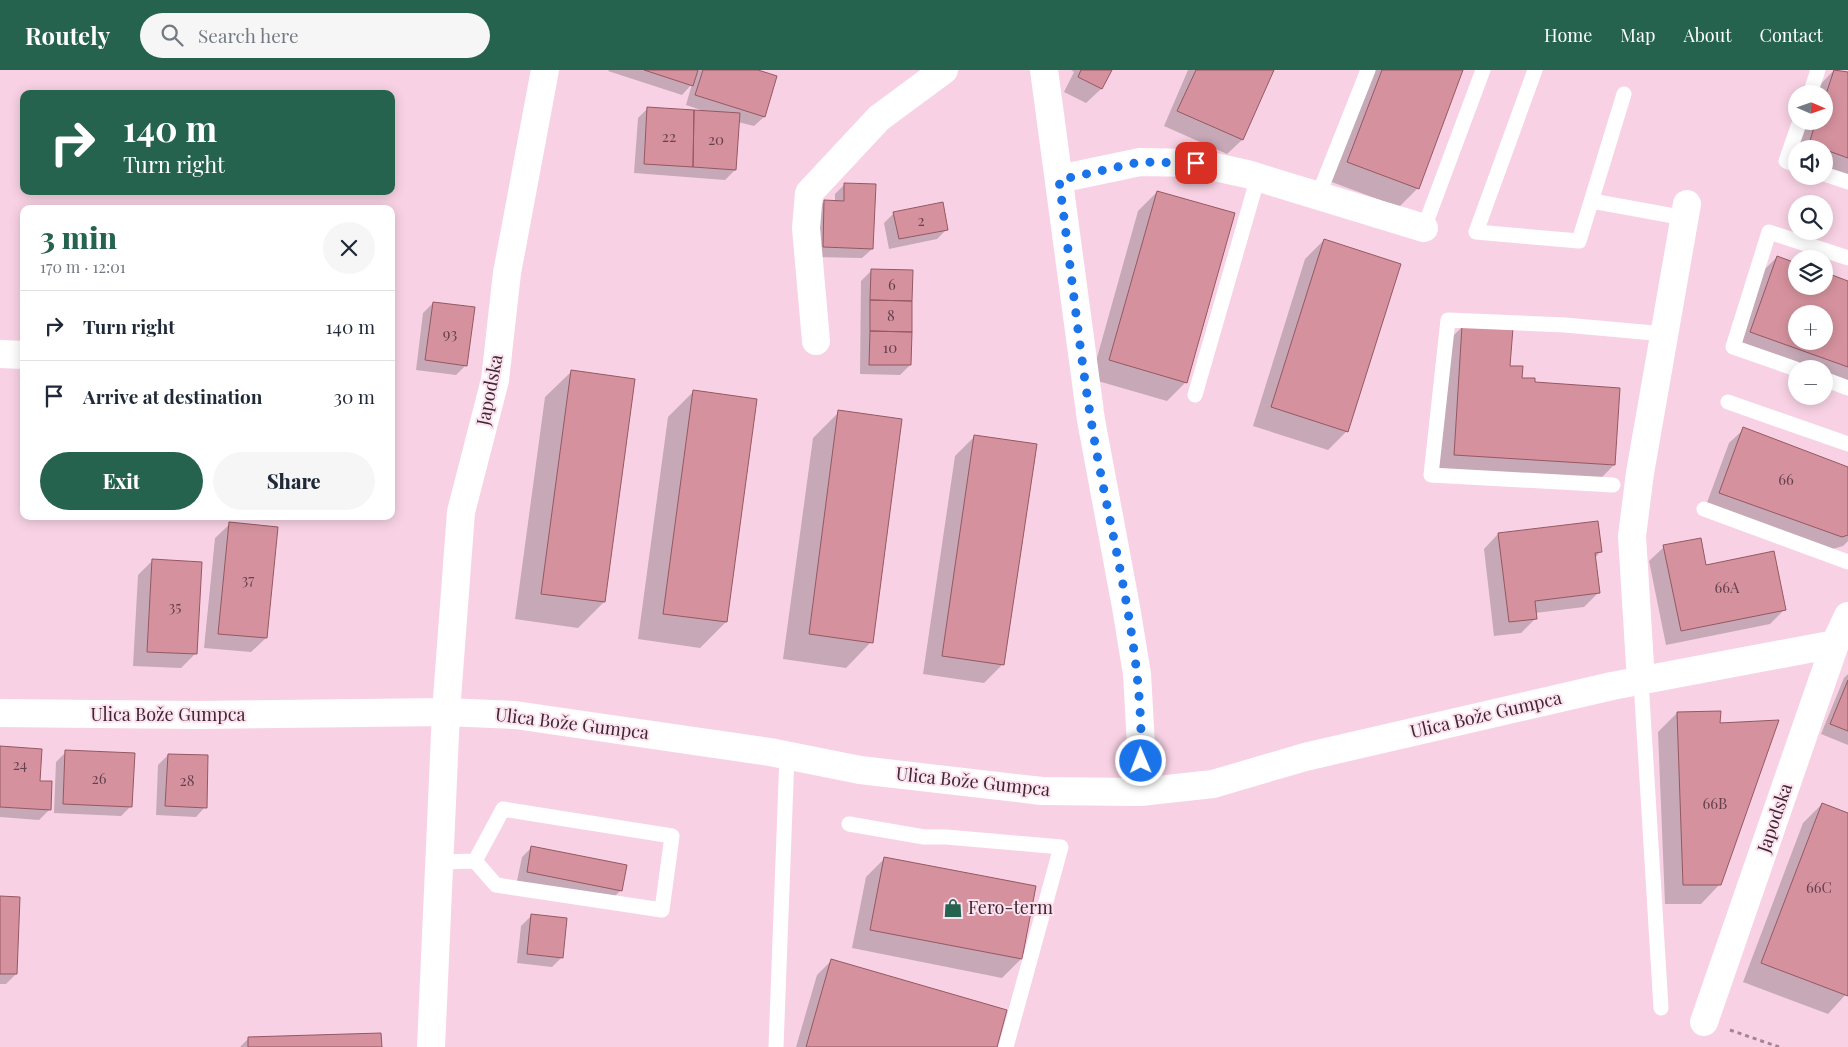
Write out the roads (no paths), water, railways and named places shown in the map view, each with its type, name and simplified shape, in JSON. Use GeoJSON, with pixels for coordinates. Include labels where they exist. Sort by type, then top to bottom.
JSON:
{"type":"FeatureCollection","features":[{"type":"Feature","properties":{"kind":"street","name":"Japodska"},"geometry":{"type":"LineString","coordinates":[[431,1047],[446,712],[461,512],[495,380],[507,273],[545,70]]}},
{"type":"Feature","properties":{"kind":"street"},"geometry":{"type":"LineString","coordinates":[[816,341],[806,228],[809,193],[879,118],[944,70]]}},
{"type":"Feature","properties":{"kind":"street"},"geometry":{"type":"LineString","coordinates":[[1044,70],[1091,420],[1126,607],[1136,674],[1141,745],[1140,792]]}},
{"type":"Feature","properties":{"kind":"street"},"geometry":{"type":"LineString","coordinates":[[1059,180],[1140,162],[1196,163],[1258,177],[1424,228]]}},
{"type":"Feature","properties":{"kind":"street"},"geometry":{"type":"LineString","coordinates":[[1641,681],[1632,536],[1640,472],[1686,211]]}},
{"type":"Feature","properties":{"kind":"street"},"geometry":{"type":"LineString","coordinates":[[0,354],[20,355]]}},
{"type":"Feature","properties":{"kind":"street","name":"Japodska"},"geometry":{"type":"LineString","coordinates":[[1704,1022],[1835,644],[1848,616]]}},
{"type":"Feature","properties":{"kind":"street","name":"Ulica Bože Gumpca"},"geometry":{"type":"LineString","coordinates":[[0,713],[198,715],[446,712],[515,715],[786,756],[860,770],[1042,791],[1140,792],[1213,784],[1305,757],[1612,686],[1835,644]]}},
{"type":"Feature","properties":{"kind":"lane"},"geometry":{"type":"LineString","coordinates":[[1318,196],[1368,70]]}},
{"type":"Feature","properties":{"kind":"lane"},"geometry":{"type":"LineString","coordinates":[[1424,228],[1483,70]]}},
{"type":"Feature","properties":{"kind":"lane"},"geometry":{"type":"LineString","coordinates":[[1535,70],[1476,232],[1580,241],[1624,94]]}},
{"type":"Feature","properties":{"kind":"lane"},"geometry":{"type":"LineString","coordinates":[[1813,85],[1818,70]]}},
{"type":"Feature","properties":{"kind":"lane"},"geometry":{"type":"LineString","coordinates":[[1195,395],[1258,177]]}},
{"type":"Feature","properties":{"kind":"lane"},"geometry":{"type":"LineString","coordinates":[[1833,177],[1848,182]]}},
{"type":"Feature","properties":{"kind":"lane"},"geometry":{"type":"LineString","coordinates":[[1592,201],[1686,211]]}},
{"type":"Feature","properties":{"kind":"lane"},"geometry":{"type":"LineString","coordinates":[[1788,366],[1733,347],[1769,232],[1848,258]]}},
{"type":"Feature","properties":{"kind":"lane"},"geometry":{"type":"LineString","coordinates":[[1613,485],[1431,476],[1448,320],[1564,325],[1664,334]]}},
{"type":"Feature","properties":{"kind":"lane"},"geometry":{"type":"LineString","coordinates":[[1833,382],[1848,388]]}},
{"type":"Feature","properties":{"kind":"lane"},"geometry":{"type":"LineString","coordinates":[[1728,402],[1848,444]]}},
{"type":"Feature","properties":{"kind":"lane"},"geometry":{"type":"LineString","coordinates":[[1704,509],[1848,562]]}},
{"type":"Feature","properties":{"kind":"lane"},"geometry":{"type":"LineString","coordinates":[[1641,681],[1661,1008]]}},
{"type":"Feature","properties":{"kind":"lane"},"geometry":{"type":"LineString","coordinates":[[776,1047],[786,756]]}},
{"type":"Feature","properties":{"kind":"lane"},"geometry":{"type":"LineString","coordinates":[[503,809],[672,836],[662,910],[496,885],[475,861],[503,809]]}},
{"type":"Feature","properties":{"kind":"lane"},"geometry":{"type":"LineString","coordinates":[[849,824],[924,837],[946,837],[1061,847],[1006,1047]]}},
{"type":"Feature","properties":{"kind":"lane"},"geometry":{"type":"LineString","coordinates":[[440,862],[475,861]]}},
{"type":"Feature","properties":{"kind":"place","name":"Fero-term"},"geometry":{"type":"Point","coordinates":[953,908]}}]}
